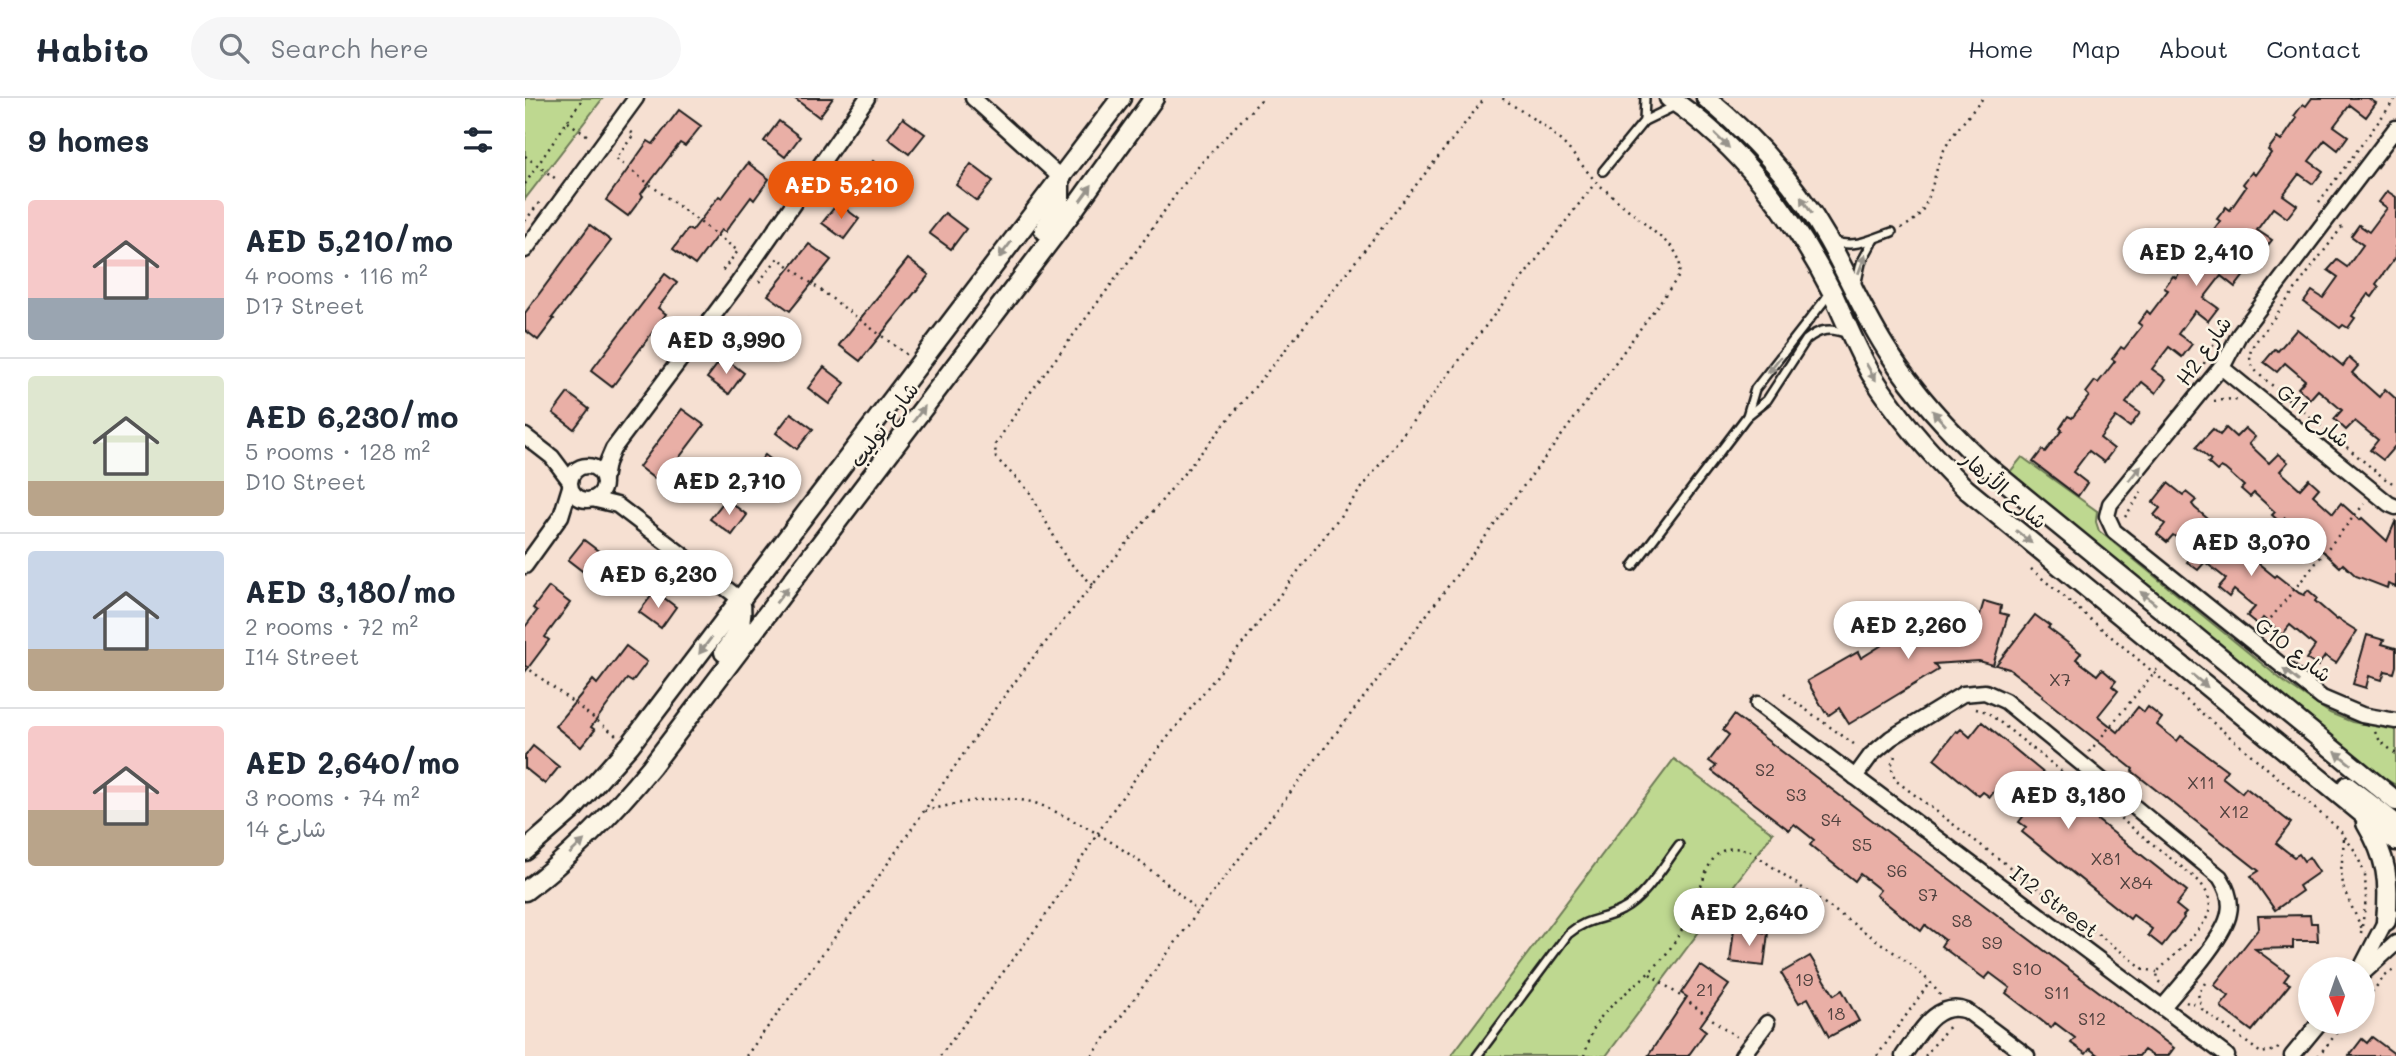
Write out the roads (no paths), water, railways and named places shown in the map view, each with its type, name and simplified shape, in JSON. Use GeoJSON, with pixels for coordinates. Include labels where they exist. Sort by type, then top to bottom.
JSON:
{"type":"FeatureCollection","features":[{"type":"Feature","properties":{"kind":"street"},"geometry":{"type":"LineString","coordinates":[[525,250],[636,98]]}},
{"type":"Feature","properties":{"kind":"street"},"geometry":{"type":"LineString","coordinates":[[525,566],[561,516],[601,493],[607,463],[613,449],[738,283],[867,98]]}},
{"type":"Feature","properties":{"kind":"street"},"geometry":{"type":"LineString","coordinates":[[973,98],[1060,177],[1062,195],[1057,211],[1018,264],[1015,287]]}},
{"type":"Feature","properties":{"kind":"street","name":"شارع توليب"},"geometry":{"type":"LineString","coordinates":[[525,851],[572,810],[630,745],[1121,98]]}},
{"type":"Feature","properties":{"kind":"street","name":"شارع توليب"},"geometry":{"type":"LineString","coordinates":[[525,891],[569,856],[626,798],[1015,287],[1154,98]]}},
{"type":"Feature","properties":{"kind":"street","name":"شارع الأزهار"},"geometry":{"type":"LineString","coordinates":[[1706,98],[1743,131],[1779,169],[1802,199],[1826,238],[1870,322],[1909,383],[1940,420],[1983,463],[2392,795]]}},
{"type":"Feature","properties":{"kind":"street","name":"شارع الأزهار"},"geometry":{"type":"LineString","coordinates":[[1674,102],[1716,135],[1765,187],[1805,244],[1853,339],[1891,404],[1939,463],[1966,489],[2396,841]]}},
{"type":"Feature","properties":{"kind":"street","name":"H2 شارع"},"geometry":{"type":"LineString","coordinates":[[2114,531],[2107,516],[2110,503],[2221,367],[2239,335],[2396,128]]}},
{"type":"Feature","properties":{"kind":"street","name":"G11 شارع"},"geometry":{"type":"LineString","coordinates":[[2221,367],[2372,499],[2396,507]]}},
{"type":"Feature","properties":{"kind":"street"},"geometry":{"type":"LineString","coordinates":[[525,436],[552,457],[578,497],[617,505]]}},
{"type":"Feature","properties":{"kind":"street"},"geometry":{"type":"LineString","coordinates":[[561,516],[573,473],[613,449]]}},
{"type":"Feature","properties":{"kind":"street"},"geometry":{"type":"LineString","coordinates":[[552,457],[598,469],[617,505],[740,599],[742,617],[737,634],[698,687],[695,709]]}},
{"type":"Feature","properties":{"kind":"street"},"geometry":{"type":"LineString","coordinates":[[2372,499],[2396,499]]}},
{"type":"Feature","properties":{"kind":"street","name":"G10 شارع"},"geometry":{"type":"LineString","coordinates":[[2114,531],[2322,698],[2348,711],[2376,719],[2396,721]]}},
{"type":"Feature","properties":{"kind":"street"},"geometry":{"type":"LineString","coordinates":[[1855,777],[1871,755],[1891,738],[1963,694],[1992,694],[2005,701],[2220,877],[2225,885],[2230,904],[2227,924],[2162,1007]]}},
{"type":"Feature","properties":{"kind":"street","name":"I12 Street"},"geometry":{"type":"LineString","coordinates":[[1758,704],[2227,1056]]}},
{"type":"Feature","properties":{"kind":"street"},"geometry":{"type":"LineString","coordinates":[[2287,752],[2330,773],[2396,824]]}},
{"type":"Feature","properties":{"kind":"street"},"geometry":{"type":"LineString","coordinates":[[2359,811],[2377,841],[2387,871],[2385,923]]}},
{"type":"Feature","properties":{"kind":"street"},"geometry":{"type":"LineString","coordinates":[[2368,957],[2396,902]]}},
{"type":"Feature","properties":{"kind":"street"},"geometry":{"type":"LineString","coordinates":[[2375,960],[2396,943]]}},
{"type":"Feature","properties":{"kind":"street"},"geometry":{"type":"LineString","coordinates":[[1903,1056],[1938,1012],[1958,1007],[1968,1011],[2027,1056]]}},
{"type":"Feature","properties":{"kind":"street"},"geometry":{"type":"LineString","coordinates":[[1745,1051],[1767,1023]]}},
{"type":"Feature","properties":{"kind":"street"},"geometry":{"type":"LineString","coordinates":[[2293,1056],[2311,1034]]}},
{"type":"Feature","properties":{"kind":"lane"},"geometry":{"type":"LineString","coordinates":[[1644,121],[1645,98]]}},
{"type":"Feature","properties":{"kind":"lane"},"geometry":{"type":"LineString","coordinates":[[1604,172],[1644,121],[1674,102]]}},
{"type":"Feature","properties":{"kind":"lane"},"geometry":{"type":"LineString","coordinates":[[1826,238],[1838,243],[1863,243],[1892,232]]}},
{"type":"Feature","properties":{"kind":"lane"},"geometry":{"type":"LineString","coordinates":[[1855,291],[1861,263],[1874,238]]}},
{"type":"Feature","properties":{"kind":"lane"},"geometry":{"type":"LineString","coordinates":[[1747,416],[1755,389],[1831,292]]}},
{"type":"Feature","properties":{"kind":"lane"},"geometry":{"type":"LineString","coordinates":[[1633,566],[1747,416],[1767,400],[1806,340],[1824,329],[1834,329],[1853,339]]}},
{"type":"Feature","properties":{"kind":"lane"},"geometry":{"type":"LineString","coordinates":[[1798,334],[1806,340]]}},
{"type":"Feature","properties":{"kind":"lane"},"geometry":{"type":"LineString","coordinates":[[1477,1056],[1569,934],[1584,922],[1613,914],[1632,904],[1679,845]]}},
{"type":"Feature","properties":{"kind":"lane"},"geometry":{"type":"LineString","coordinates":[[2385,923],[2391,935],[2396,937]]}}]}
